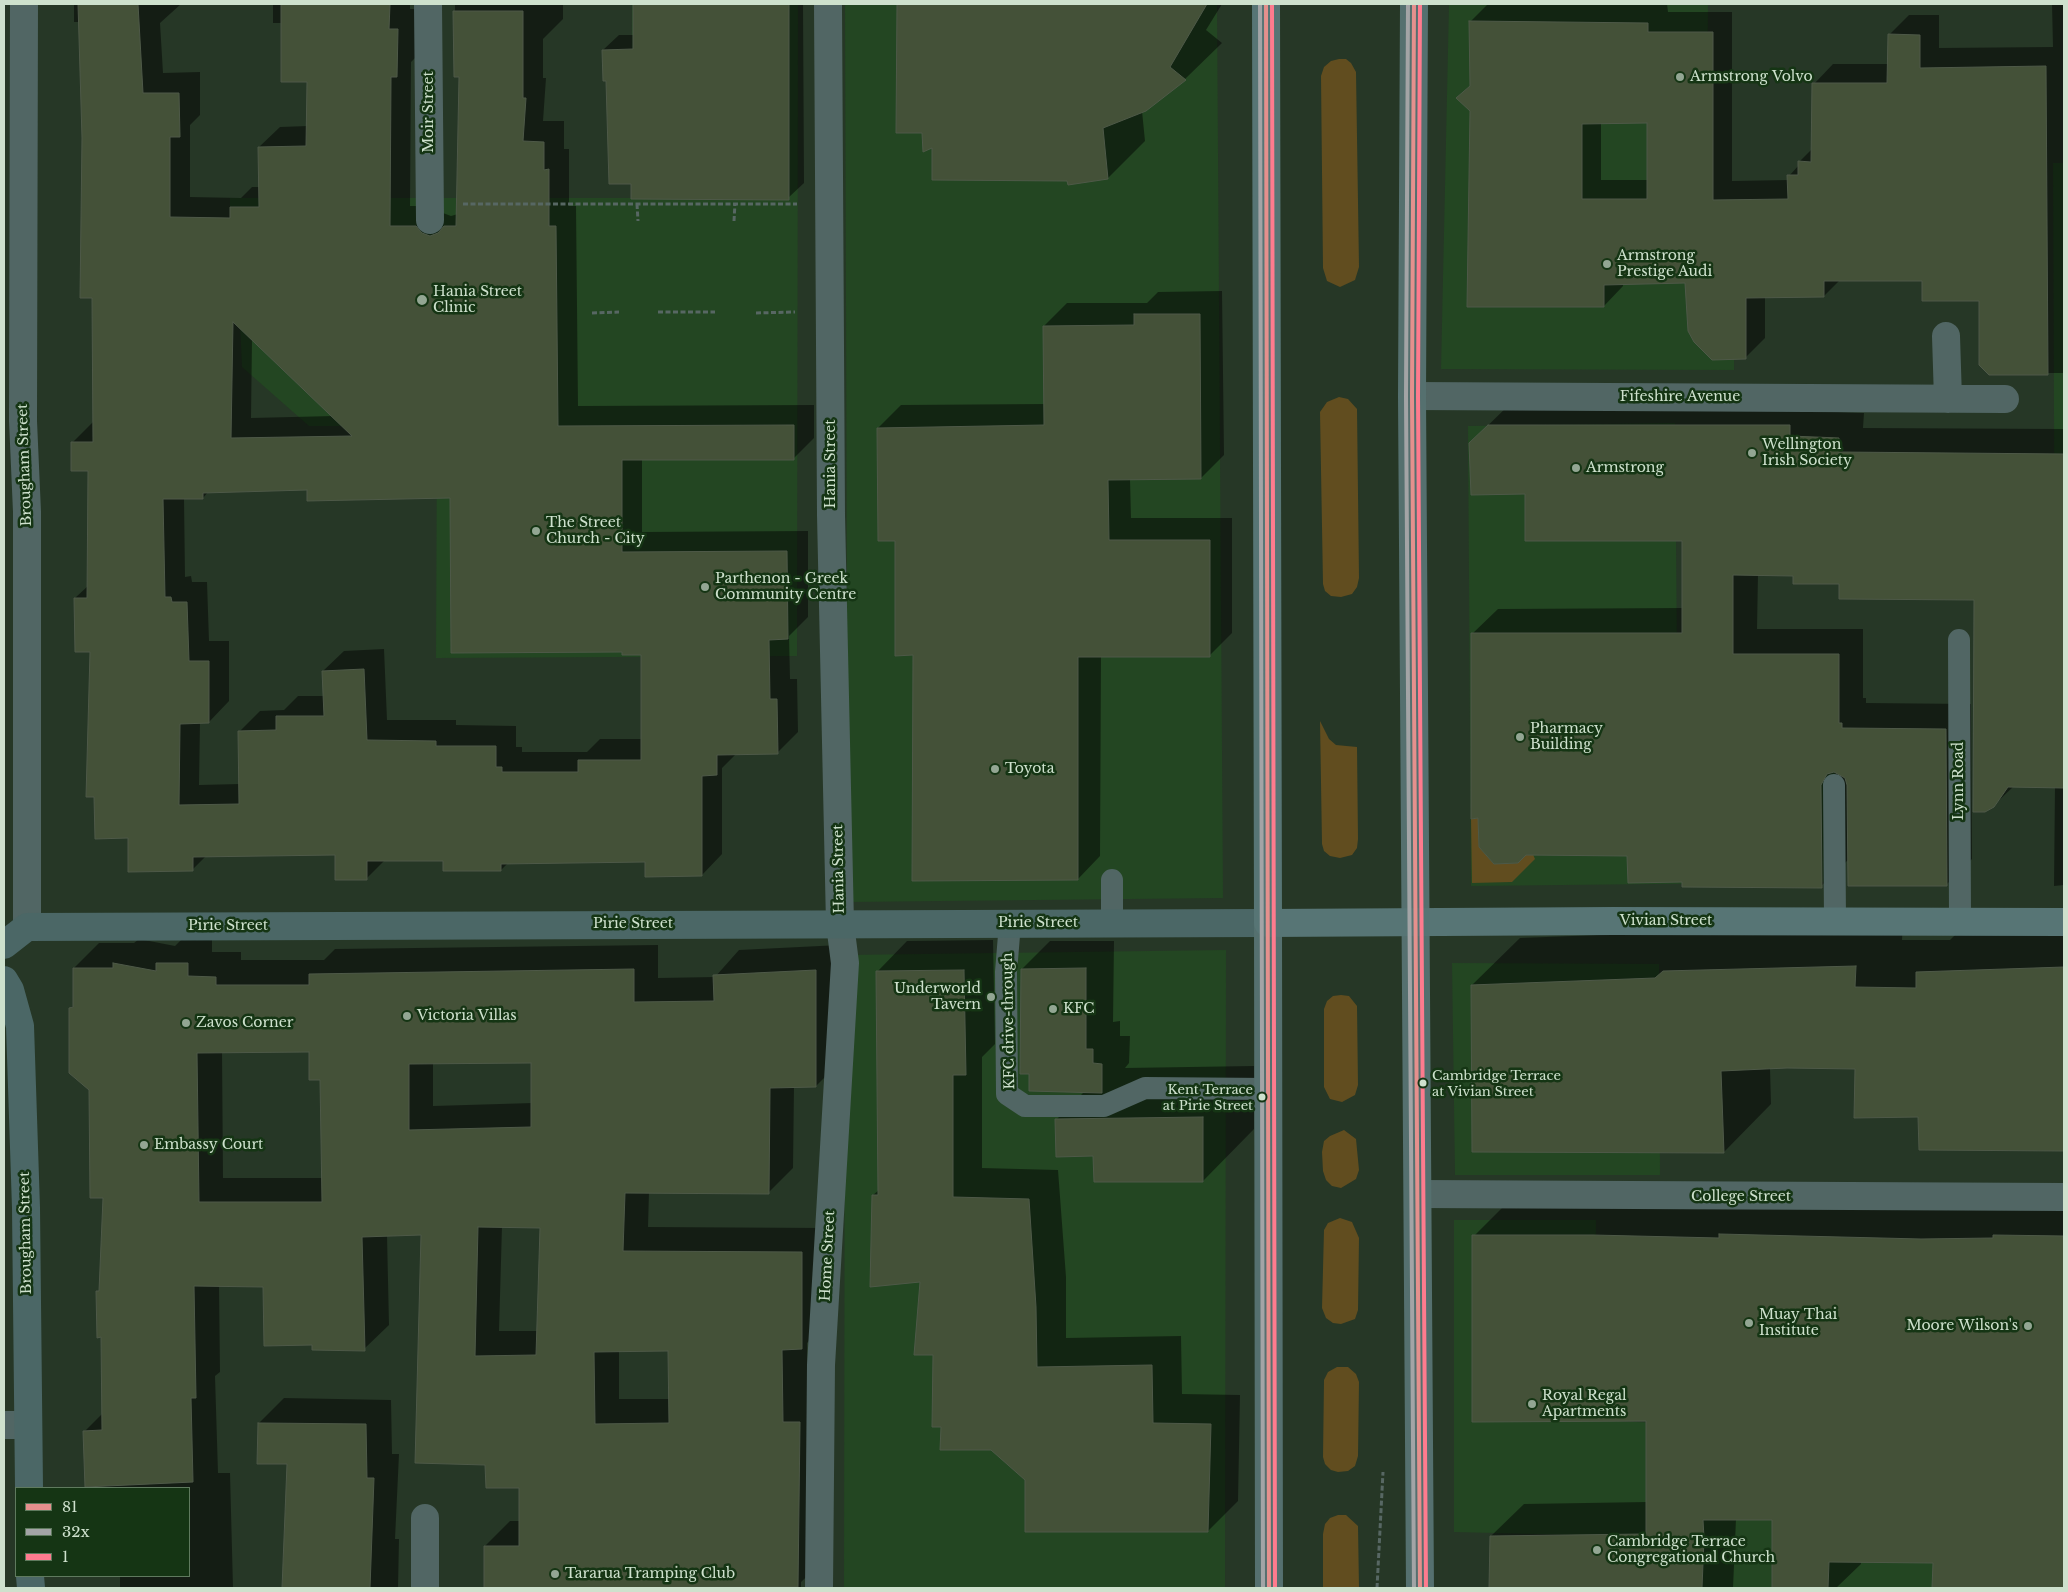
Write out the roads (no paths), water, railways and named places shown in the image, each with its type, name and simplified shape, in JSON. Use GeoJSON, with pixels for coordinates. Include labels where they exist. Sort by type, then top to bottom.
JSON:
{"type":"FeatureCollection","features":[{"type":"Feature","properties":{"kind":"highway"},"geometry":{"type":"LineString","coordinates":[[1266,4],[1268,923]]}},
{"type":"Feature","properties":{"kind":"highway","name":"Vivian Street"},"geometry":{"type":"LineString","coordinates":[[1268,923],[2064,922]]}},
{"type":"Feature","properties":{"kind":"main road"},"geometry":{"type":"LineString","coordinates":[[1414,4],[1412,396],[1420,1588]]}},
{"type":"Feature","properties":{"kind":"main road"},"geometry":{"type":"LineString","coordinates":[[1268,923],[1269,1588]]}},
{"type":"Feature","properties":{"kind":"street","name":"Brougham Street"},"geometry":{"type":"LineString","coordinates":[[24,4],[14,46],[27,512],[26,927]]}},
{"type":"Feature","properties":{"kind":"street","name":"Moir Street"},"geometry":{"type":"LineString","coordinates":[[428,4],[430,212]]}},
{"type":"Feature","properties":{"kind":"street","name":"Hania Street"},"geometry":{"type":"LineString","coordinates":[[828,4],[829,312],[840,924]]}},
{"type":"Feature","properties":{"kind":"street"},"geometry":{"type":"LineString","coordinates":[[1946,336],[1948,399]]}},
{"type":"Feature","properties":{"kind":"street","name":"Fifeshire Avenue"},"geometry":{"type":"LineString","coordinates":[[1412,396],[2005,399]]}},
{"type":"Feature","properties":{"kind":"street","name":"Pirie Street"},"geometry":{"type":"LineString","coordinates":[[26,927],[1268,923]]}},
{"type":"Feature","properties":{"kind":"street","name":"Home Street"},"geometry":{"type":"LineString","coordinates":[[819,1588],[821,1365],[845,963],[840,924]]}},
{"type":"Feature","properties":{"kind":"street"},"geometry":{"type":"LineString","coordinates":[[4,945],[26,927]]}},
{"type":"Feature","properties":{"kind":"street","name":"Brougham Street"},"geometry":{"type":"LineString","coordinates":[[4,980],[10,990],[20,1026],[26,1208],[16,1425],[29,1487]]}},
{"type":"Feature","properties":{"kind":"street","name":"College Street"},"geometry":{"type":"LineString","coordinates":[[1418,1194],[2064,1197]]}},
{"type":"Feature","properties":{"kind":"street"},"geometry":{"type":"LineString","coordinates":[[424,1588],[425,1518]]}},
{"type":"Feature","properties":{"kind":"lane","name":"Lynn Road"},"geometry":{"type":"LineString","coordinates":[[1959,640],[1960,922]]}},
{"type":"Feature","properties":{"kind":"lane"},"geometry":{"type":"LineString","coordinates":[[1834,785],[1835,921]]}},
{"type":"Feature","properties":{"kind":"lane"},"geometry":{"type":"LineString","coordinates":[[1112,880],[1112,923]]}},
{"type":"Feature","properties":{"kind":"lane","name":"KFC drive-through"},"geometry":{"type":"LineString","coordinates":[[1010,923],[1006,972],[1007,1094],[1025,1106],[1104,1106],[1145,1088],[1268,1089]]}},
{"type":"Feature","properties":{"kind":"place","name":"Armstrong Volvo"},"geometry":{"type":"Point","coordinates":[1680,77]}},
{"type":"Feature","properties":{"kind":"place","name":"Armstrong Prestige Audi"},"geometry":{"type":"Point","coordinates":[1607,264]}},
{"type":"Feature","properties":{"kind":"place","name":"Hania Street Clinic"},"geometry":{"type":"Point","coordinates":[422,300]}},
{"type":"Feature","properties":{"kind":"place","name":"Wellington Irish Society"},"geometry":{"type":"Point","coordinates":[1752,453]}},
{"type":"Feature","properties":{"kind":"place","name":"Armstrong"},"geometry":{"type":"Point","coordinates":[1576,468]}},
{"type":"Feature","properties":{"kind":"place","name":"The Street Church - City"},"geometry":{"type":"Point","coordinates":[536,531]}},
{"type":"Feature","properties":{"kind":"place","name":"Parthenon - Greek Community Centre"},"geometry":{"type":"Point","coordinates":[705,587]}},
{"type":"Feature","properties":{"kind":"place","name":"Pharmacy Building"},"geometry":{"type":"Point","coordinates":[1520,737]}},
{"type":"Feature","properties":{"kind":"place","name":"Toyota"},"geometry":{"type":"Point","coordinates":[995,769]}},
{"type":"Feature","properties":{"kind":"place","name":"Underworld Tavern"},"geometry":{"type":"Point","coordinates":[991,997]}},
{"type":"Feature","properties":{"kind":"place","name":"KFC"},"geometry":{"type":"Point","coordinates":[1053,1009]}},
{"type":"Feature","properties":{"kind":"place","name":"Victoria Villas"},"geometry":{"type":"Point","coordinates":[407,1016]}},
{"type":"Feature","properties":{"kind":"place","name":"Zavos Corner"},"geometry":{"type":"Point","coordinates":[186,1023]}},
{"type":"Feature","properties":{"kind":"place","name":"Cambridge Terrace at Vivian Street"},"geometry":{"type":"Point","coordinates":[1423,1083]}},
{"type":"Feature","properties":{"kind":"place","name":"Kent Terrace at Pirie Street"},"geometry":{"type":"Point","coordinates":[1262,1097]}},
{"type":"Feature","properties":{"kind":"place","name":"Embassy Court"},"geometry":{"type":"Point","coordinates":[144,1145]}},
{"type":"Feature","properties":{"kind":"place","name":"Muay Thai Institute"},"geometry":{"type":"Point","coordinates":[1749,1323]}},
{"type":"Feature","properties":{"kind":"place","name":"Moore Wilson's"},"geometry":{"type":"Point","coordinates":[2028,1326]}},
{"type":"Feature","properties":{"kind":"place","name":"Royal Regal Apartments"},"geometry":{"type":"Point","coordinates":[1532,1404]}},
{"type":"Feature","properties":{"kind":"place","name":"Cambridge Terrace Congregational Church"},"geometry":{"type":"Point","coordinates":[1597,1550]}},
{"type":"Feature","properties":{"kind":"place","name":"Tararua Tramping Club"},"geometry":{"type":"Point","coordinates":[555,1574]}}]}
